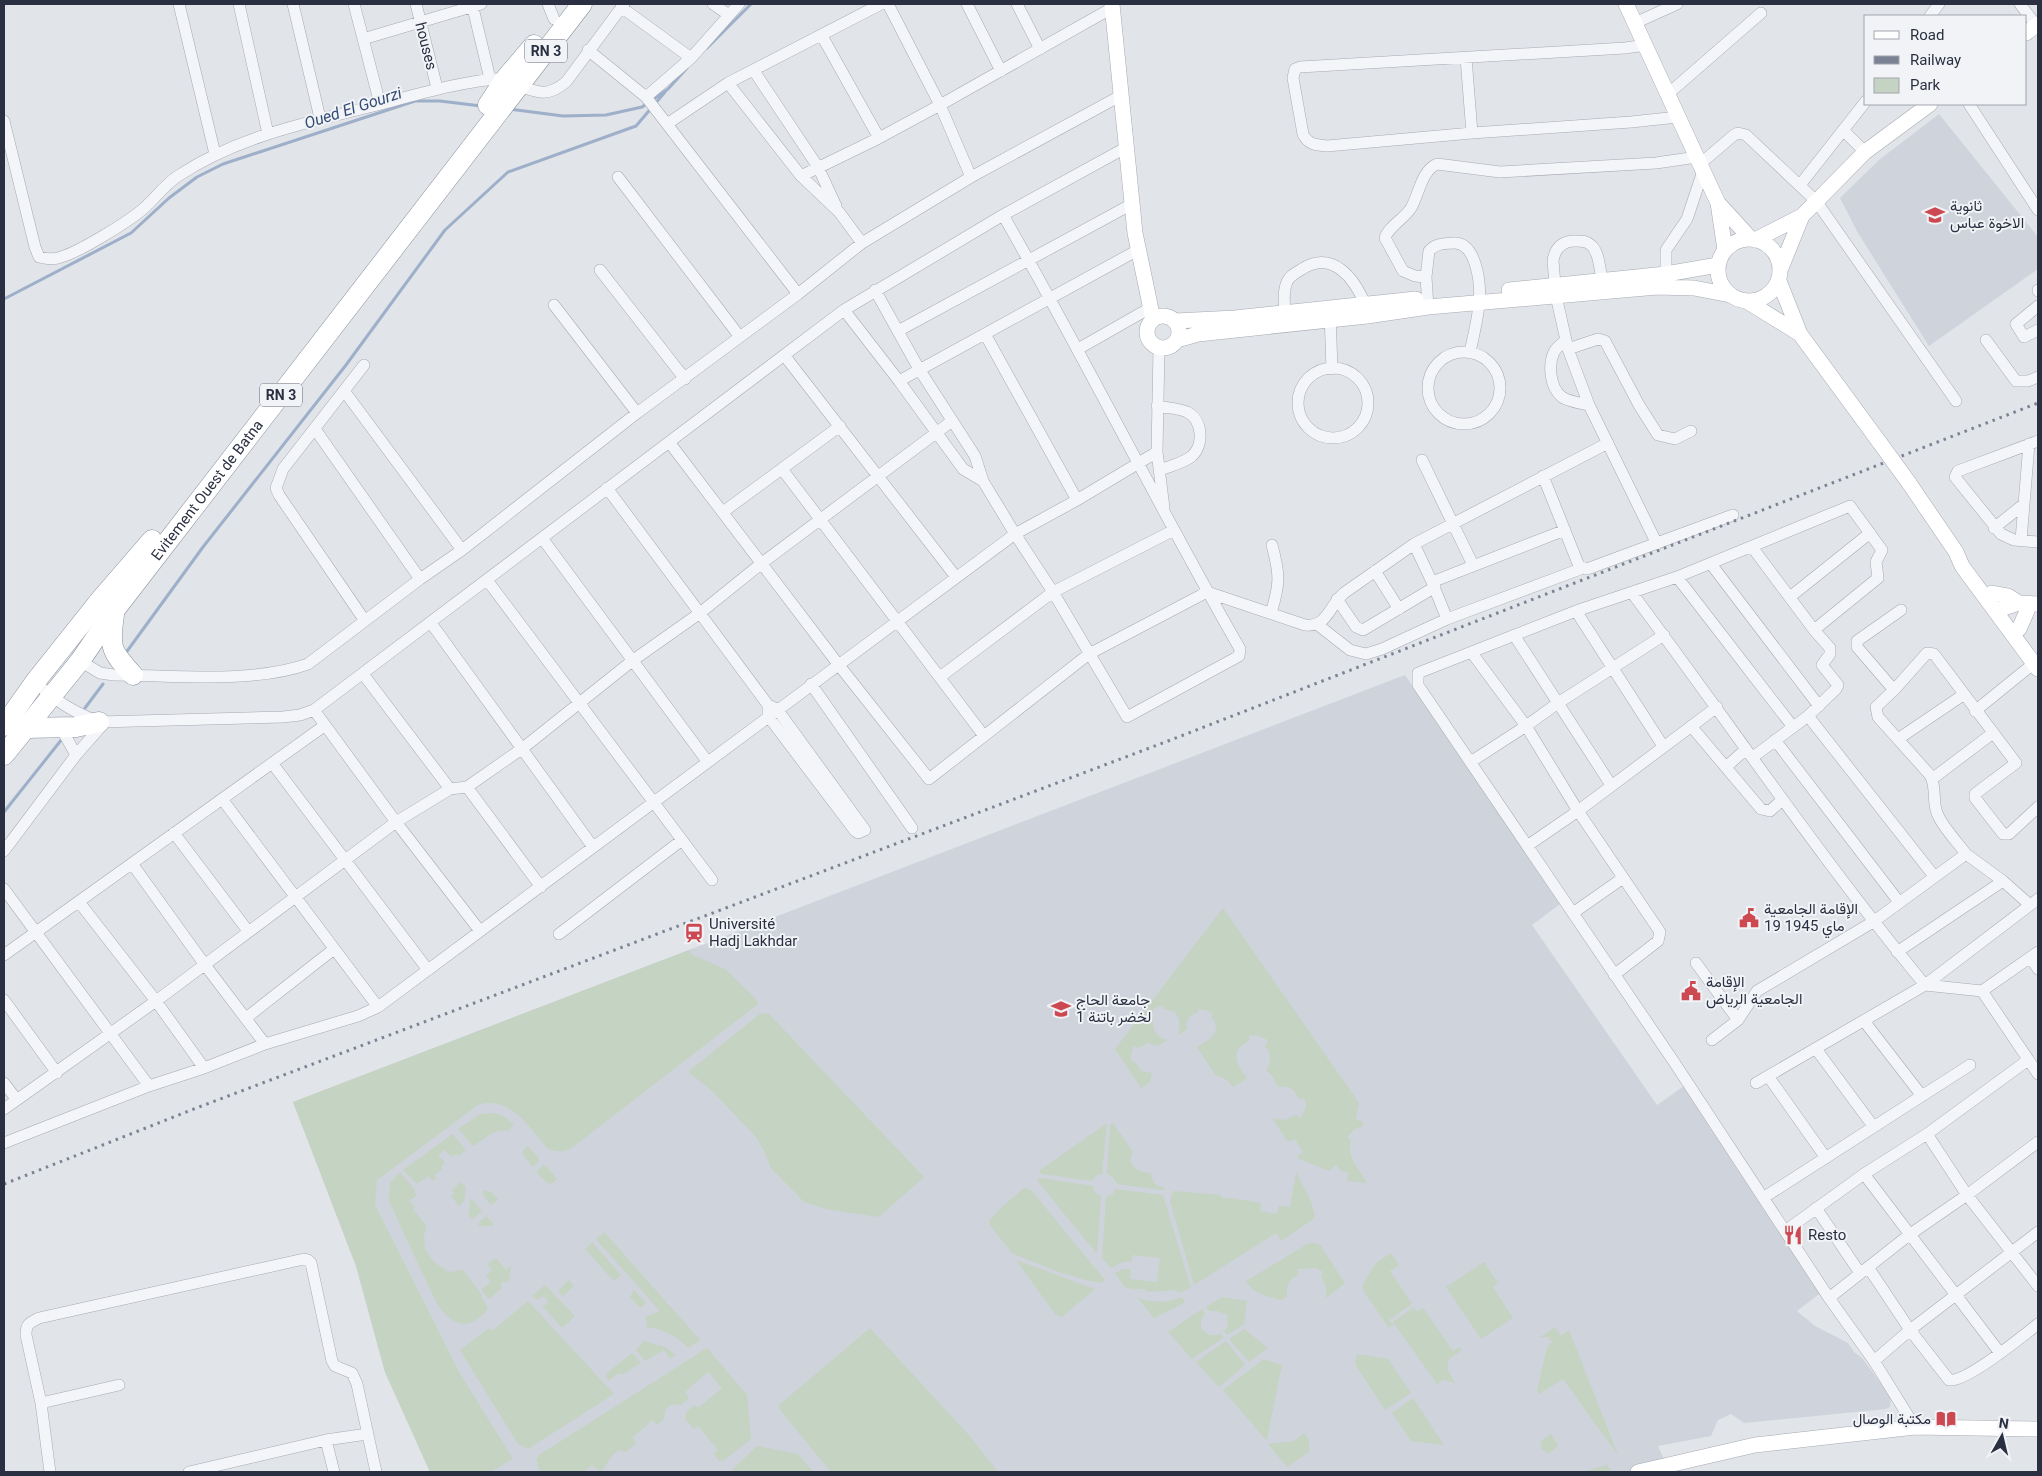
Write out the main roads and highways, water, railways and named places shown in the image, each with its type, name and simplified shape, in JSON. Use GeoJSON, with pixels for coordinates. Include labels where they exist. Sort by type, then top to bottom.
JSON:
{"type":"FeatureCollection","features":[{"type":"Feature","properties":{"kind":"highway","name":"RN 3"},"geometry":{"type":"LineString","coordinates":[[504,87],[582,4]]}},
{"type":"Feature","properties":{"kind":"highway","name":"RN 3"},"geometry":{"type":"LineString","coordinates":[[478,127],[556,9]]}},
{"type":"Feature","properties":{"kind":"highway","name":"Evitement Ouest de Batna"},"geometry":{"type":"LineString","coordinates":[[4,754],[80,661],[114,611],[478,127]]}},
{"type":"Feature","properties":{"kind":"highway","name":"Evitement Ouest de Batna"},"geometry":{"type":"LineString","coordinates":[[4,726],[61,649],[139,556],[478,127]]}},
{"type":"Feature","properties":{"kind":"highway"},"geometry":{"type":"LineString","coordinates":[[114,611],[110,638],[115,656],[133,675]]}},
{"type":"Feature","properties":{"kind":"highway"},"geometry":{"type":"LineString","coordinates":[[25,728],[76,727],[102,722]]}},
{"type":"Feature","properties":{"kind":"waterway","name":"Oued El Gourzi"},"geometry":{"type":"LineString","coordinates":[[707,48],[751,4]]}},
{"type":"Feature","properties":{"kind":"waterway","name":"Oued El Gourzi"},"geometry":{"type":"LineString","coordinates":[[509,109],[563,116],[606,115],[642,107],[668,89],[687,68]]}},
{"type":"Feature","properties":{"kind":"waterway"},"geometry":{"type":"LineString","coordinates":[[125,654],[203,547],[346,365],[445,230],[508,172],[636,126],[665,92]]}},
{"type":"Feature","properties":{"kind":"waterway","name":"Oued El Gourzi"},"geometry":{"type":"LineString","coordinates":[[4,299],[131,233],[169,198],[197,177],[223,164],[415,101],[440,101],[481,106]]}},
{"type":"Feature","properties":{"kind":"waterway"},"geometry":{"type":"LineString","coordinates":[[85,708],[103,684]]}},
{"type":"Feature","properties":{"kind":"waterway"},"geometry":{"type":"LineString","coordinates":[[4,812],[62,739]]}},
{"type":"Feature","properties":{"kind":"railway"},"geometry":{"type":"LineString","coordinates":[[4,1184],[199,1107],[1168,741],[2038,403]]}},
{"type":"Feature","properties":{"kind":"place","name":"ثانوية الاخوة عباس"},"geometry":{"type":"Point","coordinates":[1935,215]}},
{"type":"Feature","properties":{"kind":"place","name":"الإقامة الجامعية 19 ماي 1945"},"geometry":{"type":"Point","coordinates":[1749,918]}},
{"type":"Feature","properties":{"kind":"place","name":"Université Hadj Lakhdar"},"geometry":{"type":"Point","coordinates":[694,933]}},
{"type":"Feature","properties":{"kind":"place","name":"الإقامة الجامعية الرياض"},"geometry":{"type":"Point","coordinates":[1691,991]}},
{"type":"Feature","properties":{"kind":"place","name":"جامعة الحاج لخضر باتنة 1"},"geometry":{"type":"Point","coordinates":[1061,1009]}},
{"type":"Feature","properties":{"kind":"place","name":"Resto"},"geometry":{"type":"Point","coordinates":[1793,1235]}},
{"type":"Feature","properties":{"kind":"place","name":"مكتبة الوصال"},"geometry":{"type":"Point","coordinates":[1946,1419]}}]}
